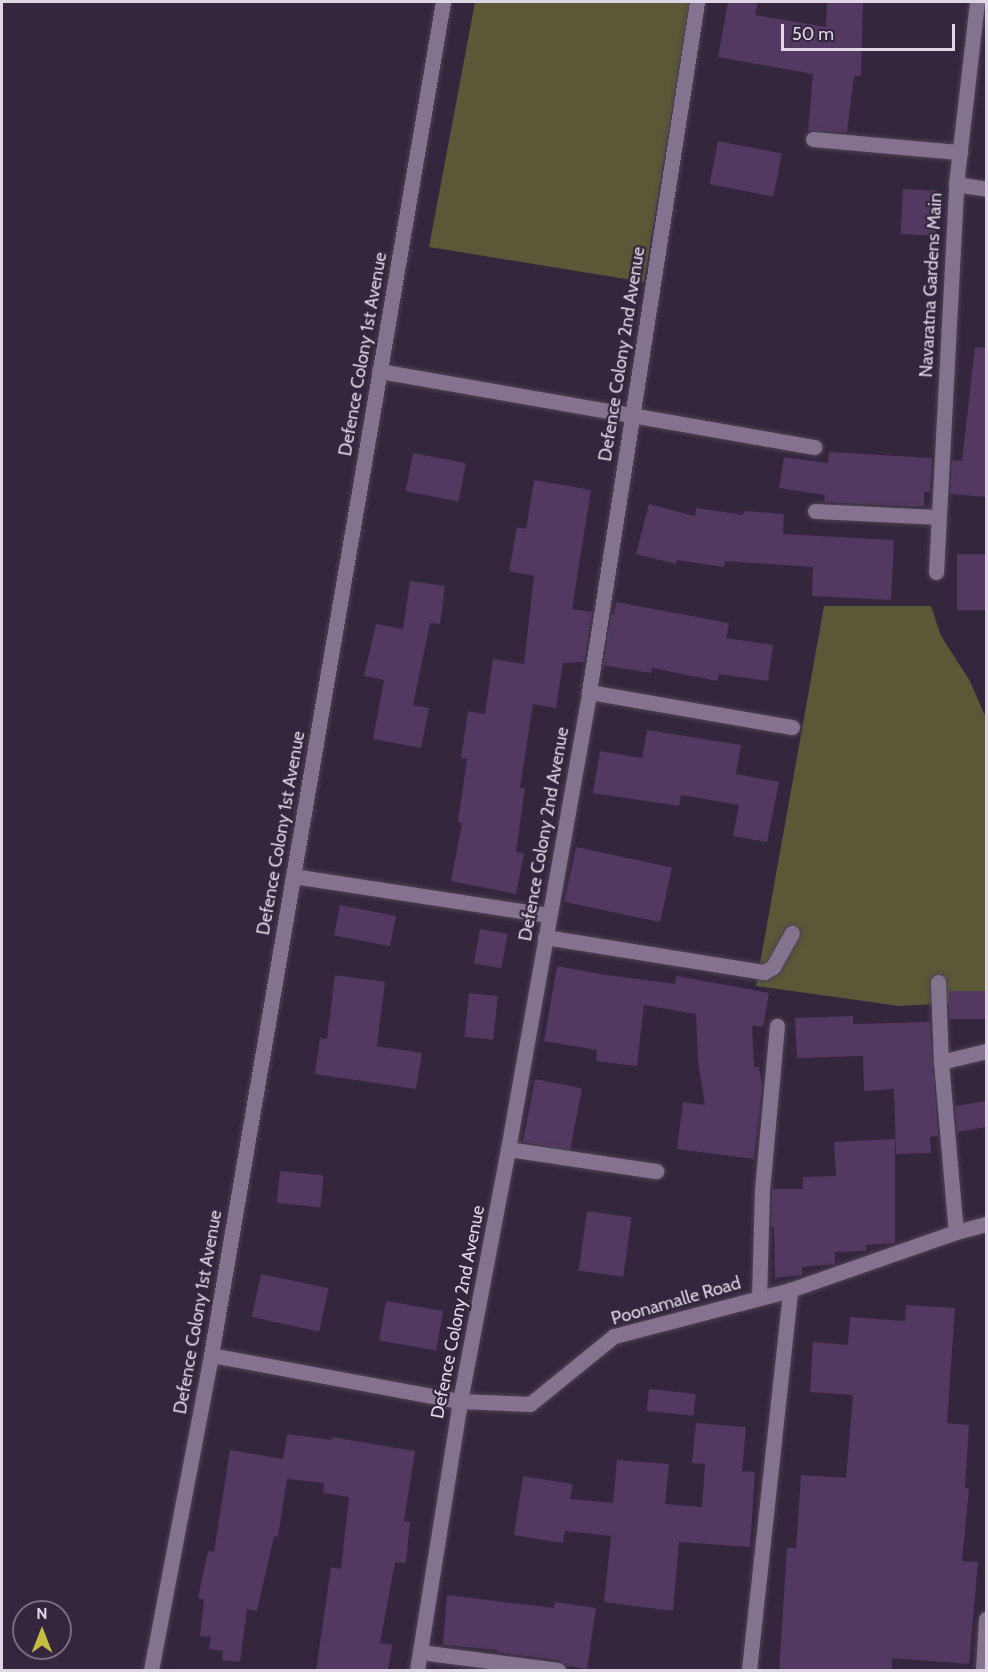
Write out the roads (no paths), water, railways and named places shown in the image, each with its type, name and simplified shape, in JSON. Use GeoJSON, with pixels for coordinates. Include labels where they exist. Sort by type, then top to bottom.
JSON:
{"type":"FeatureCollection","features":[{"type":"Feature","properties":{"kind":"street","name":"Defence Colony 1st Avenue"},"geometry":{"type":"LineString","coordinates":[[150,1671],[211,1355],[443,2]]}},
{"type":"Feature","properties":{"kind":"street","name":"Defence Colony 2nd Avenue"},"geometry":{"type":"LineString","coordinates":[[417,1671],[460,1401],[508,1149],[589,692],[697,2]]}},
{"type":"Feature","properties":{"kind":"street","name":"Navaratna Gardens Main"},"geometry":{"type":"LineString","coordinates":[[936,572],[956,184],[977,2]]}},
{"type":"Feature","properties":{"kind":"street"},"geometry":{"type":"LineString","coordinates":[[813,139],[960,152]]}},
{"type":"Feature","properties":{"kind":"street"},"geometry":{"type":"LineString","coordinates":[[956,184],[987,189]]}},
{"type":"Feature","properties":{"kind":"street"},"geometry":{"type":"LineString","coordinates":[[379,371],[814,447]]}},
{"type":"Feature","properties":{"kind":"street"},"geometry":{"type":"LineString","coordinates":[[815,511],[938,517]]}},
{"type":"Feature","properties":{"kind":"street"},"geometry":{"type":"LineString","coordinates":[[589,692],[792,727]]}},
{"type":"Feature","properties":{"kind":"street"},"geometry":{"type":"LineString","coordinates":[[293,876],[549,915]]}},
{"type":"Feature","properties":{"kind":"street"},"geometry":{"type":"LineString","coordinates":[[545,937],[764,972],[773,967],[792,933]]}},
{"type":"Feature","properties":{"kind":"street"},"geometry":{"type":"LineString","coordinates":[[938,982],[941,1062],[956,1232]]}},
{"type":"Feature","properties":{"kind":"street"},"geometry":{"type":"LineString","coordinates":[[759,1299],[762,1190],[777,1026]]}},
{"type":"Feature","properties":{"kind":"street"},"geometry":{"type":"LineString","coordinates":[[941,1062],[987,1052]]}},
{"type":"Feature","properties":{"kind":"street"},"geometry":{"type":"LineString","coordinates":[[508,1149],[656,1172]]}},
{"type":"Feature","properties":{"kind":"street","name":"Poonamalle Road"},"geometry":{"type":"LineString","coordinates":[[211,1355],[460,1401],[530,1404],[614,1336],[790,1290],[956,1232],[987,1224]]}},
{"type":"Feature","properties":{"kind":"street"},"geometry":{"type":"LineString","coordinates":[[749,1671],[790,1290]]}},
{"type":"Feature","properties":{"kind":"street"},"geometry":{"type":"LineString","coordinates":[[982,1671],[987,1619]]}},
{"type":"Feature","properties":{"kind":"street"},"geometry":{"type":"LineString","coordinates":[[420,1652],[558,1671]]}}]}
